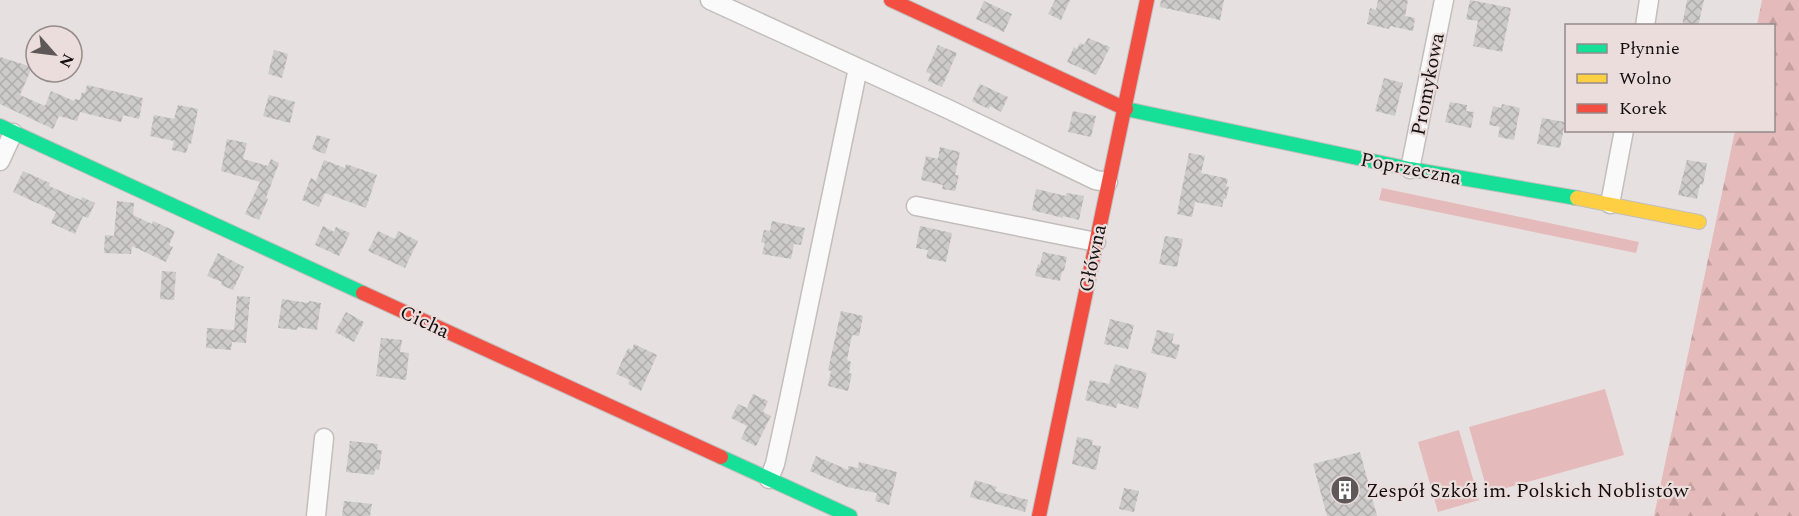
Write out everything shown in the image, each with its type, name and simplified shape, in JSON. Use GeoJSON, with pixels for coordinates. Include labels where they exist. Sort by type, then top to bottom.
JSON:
{"type":"FeatureCollection","features":[{"type":"Feature","properties":{"kind":"street"},"geometry":{"type":"LineString","coordinates":[[710,0],[1095,180],[1108,182]]}},
{"type":"Feature","properties":{"kind":"street","name":"Poprzeczna"},"geometry":{"type":"LineString","coordinates":[[891,0],[1124,109],[1410,169],[1700,222]]}},
{"type":"Feature","properties":{"kind":"street","name":"Główna"},"geometry":{"type":"LineString","coordinates":[[1039,516],[1147,0]]}},
{"type":"Feature","properties":{"kind":"street","name":"Promykowa"},"geometry":{"type":"LineString","coordinates":[[1410,169],[1444,0]]}},
{"type":"Feature","properties":{"kind":"street"},"geometry":{"type":"LineString","coordinates":[[1644,24],[1649,0]]}},
{"type":"Feature","properties":{"kind":"street"},"geometry":{"type":"LineString","coordinates":[[769,479],[775,464],[858,68]]}},
{"type":"Feature","properties":{"kind":"street"},"geometry":{"type":"LineString","coordinates":[[0,161],[7,130]]}},
{"type":"Feature","properties":{"kind":"street","name":"Cicha"},"geometry":{"type":"LineString","coordinates":[[7,130],[850,516]]}},
{"type":"Feature","properties":{"kind":"street"},"geometry":{"type":"LineString","coordinates":[[1610,204],[1624,132]]}},
{"type":"Feature","properties":{"kind":"street"},"geometry":{"type":"LineString","coordinates":[[916,206],[1096,242]]}},
{"type":"Feature","properties":{"kind":"street"},"geometry":{"type":"LineString","coordinates":[[316,516],[324,438]]}},
{"type":"Feature","properties":{"kind":"green space"},"geometry":{"type":"Polygon","coordinates":[[[1762,0],[1799,0],[1799,516],[1654,516],[1735,132],[1775,132],[1775,24],[1757,24],[1762,0]]]}},
{"type":"Feature","properties":{"kind":"green space"},"geometry":{"type":"Polygon","coordinates":[[[1382,188],[1639,242],[1636,253],[1379,200],[1382,188]]]}},
{"type":"Feature","properties":{"kind":"green space"},"geometry":{"type":"Polygon","coordinates":[[[1605,389],[1624,455],[1488,493],[1469,427],[1605,389]]]}},
{"type":"Feature","properties":{"kind":"green space"},"geometry":{"type":"Polygon","coordinates":[[[1459,430],[1479,500],[1438,512],[1418,442],[1459,430]]]}},
{"type":"Feature","properties":{"kind":"building"},"geometry":{"type":"Polygon","coordinates":[[[1055,0],[1070,0],[1061,20],[1048,14],[1055,0]]]}},
{"type":"Feature","properties":{"kind":"building"},"geometry":{"type":"Polygon","coordinates":[[[1161,0],[1224,0],[1220,20],[1160,7],[1161,0]]]}},
{"type":"Feature","properties":{"kind":"building"},"geometry":{"type":"Polygon","coordinates":[[[1378,0],[1408,0],[1405,16],[1415,18],[1413,31],[1367,24],[1370,8],[1376,10],[1378,0]]]}},
{"type":"Feature","properties":{"kind":"building"},"geometry":{"type":"Polygon","coordinates":[[[1470,0],[1511,8],[1502,52],[1473,46],[1478,21],[1466,19],[1470,0]]]}},
{"type":"Feature","properties":{"kind":"building"},"geometry":{"type":"Polygon","coordinates":[[[1687,0],[1704,0],[1698,24],[1682,24],[1687,0]]]}},
{"type":"Feature","properties":{"kind":"building"},"geometry":{"type":"Polygon","coordinates":[[[984,1],[1012,14],[1004,32],[976,19],[984,1]]]}},
{"type":"Feature","properties":{"kind":"building"},"geometry":{"type":"Polygon","coordinates":[[[1088,38],[1110,47],[1096,75],[1067,62],[1074,47],[1077,49],[1080,43],[1084,45],[1088,38]]]}},
{"type":"Feature","properties":{"kind":"building"},"geometry":{"type":"Polygon","coordinates":[[[938,45],[957,53],[942,87],[928,81],[931,74],[926,72],[938,45]]]}},
{"type":"Feature","properties":{"kind":"building"},"geometry":{"type":"Polygon","coordinates":[[[274,50],[288,54],[282,78],[268,74],[274,50]]]}},
{"type":"Feature","properties":{"kind":"building"},"geometry":{"type":"Polygon","coordinates":[[[0,57],[24,64],[25,84],[20,95],[45,106],[51,91],[74,101],[75,99],[80,100],[87,85],[143,98],[139,119],[123,115],[121,122],[80,112],[77,121],[59,116],[53,129],[0,104],[0,57]]]}},
{"type":"Feature","properties":{"kind":"building"},"geometry":{"type":"Polygon","coordinates":[[[1384,78],[1403,83],[1395,116],[1375,111],[1384,78]]]}},
{"type":"Feature","properties":{"kind":"building"},"geometry":{"type":"Polygon","coordinates":[[[980,84],[1008,97],[1001,112],[972,101],[980,84]]]}},
{"type":"Feature","properties":{"kind":"building"},"geometry":{"type":"Polygon","coordinates":[[[269,95],[295,102],[290,123],[263,116],[269,95]]]}},
{"type":"Feature","properties":{"kind":"building"},"geometry":{"type":"Polygon","coordinates":[[[1450,102],[1467,105],[1466,111],[1474,112],[1471,128],[1445,122],[1450,102]]]}},
{"type":"Feature","properties":{"kind":"building"},"geometry":{"type":"Polygon","coordinates":[[[1502,104],[1520,108],[1514,140],[1498,137],[1500,127],[1489,125],[1493,106],[1501,108],[1502,104]]]}},
{"type":"Feature","properties":{"kind":"building"},"geometry":{"type":"Polygon","coordinates":[[[178,105],[198,109],[191,144],[189,143],[186,153],[172,150],[174,141],[150,136],[154,115],[174,119],[178,105]]]}},
{"type":"Feature","properties":{"kind":"building"},"geometry":{"type":"Polygon","coordinates":[[[1073,111],[1096,116],[1091,137],[1068,132],[1073,111]]]}},
{"type":"Feature","properties":{"kind":"building"},"geometry":{"type":"Polygon","coordinates":[[[1542,118],[1565,122],[1560,148],[1537,144],[1542,118]]]}},
{"type":"Feature","properties":{"kind":"building"},"geometry":{"type":"Polygon","coordinates":[[[317,135],[330,139],[325,154],[312,149],[317,135]]]}},
{"type":"Feature","properties":{"kind":"building"},"geometry":{"type":"Polygon","coordinates":[[[227,139],[247,143],[243,159],[268,166],[271,159],[279,163],[259,220],[245,214],[260,182],[221,171],[227,139]]]}},
{"type":"Feature","properties":{"kind":"building"},"geometry":{"type":"Polygon","coordinates":[[[940,147],[960,152],[955,175],[959,175],[955,191],[942,189],[943,185],[921,180],[926,156],[938,159],[940,147]]]}},
{"type":"Feature","properties":{"kind":"building"},"geometry":{"type":"Polygon","coordinates":[[[1189,153],[1205,156],[1201,173],[1225,178],[1228,180],[1226,186],[1229,187],[1222,207],[1195,202],[1192,217],[1177,214],[1189,153]]]}},
{"type":"Feature","properties":{"kind":"building"},"geometry":{"type":"Polygon","coordinates":[[[324,160],[345,168],[346,164],[377,175],[366,208],[325,193],[319,207],[302,200],[311,178],[316,181],[324,160]]]}},
{"type":"Feature","properties":{"kind":"building"},"geometry":{"type":"Polygon","coordinates":[[[1687,160],[1707,163],[1703,185],[1700,184],[1697,199],[1678,195],[1687,160]]]}},
{"type":"Feature","properties":{"kind":"building"},"geometry":{"type":"Polygon","coordinates":[[[23,171],[50,183],[49,186],[81,200],[82,197],[95,203],[88,218],[83,216],[75,234],[51,223],[56,212],[13,192],[23,171]]]}},
{"type":"Feature","properties":{"kind":"building"},"geometry":{"type":"Polygon","coordinates":[[[1036,189],[1066,196],[1067,193],[1084,196],[1079,220],[1032,210],[1036,189]]]}},
{"type":"Feature","properties":{"kind":"building"},"geometry":{"type":"Polygon","coordinates":[[[117,201],[134,203],[133,215],[175,231],[169,245],[173,247],[166,262],[132,246],[131,254],[104,253],[105,235],[114,236],[117,201]]]}},
{"type":"Feature","properties":{"kind":"building"},"geometry":{"type":"Polygon","coordinates":[[[772,221],[805,228],[801,245],[794,244],[791,259],[762,254],[765,243],[761,242],[764,230],[770,231],[772,221]]]}},
{"type":"Feature","properties":{"kind":"building"},"geometry":{"type":"Polygon","coordinates":[[[323,226],[334,232],[336,227],[350,233],[339,256],[315,245],[323,226]]]}},
{"type":"Feature","properties":{"kind":"building"},"geometry":{"type":"Polygon","coordinates":[[[920,226],[952,233],[946,262],[926,258],[928,250],[916,248],[920,226]]]}},
{"type":"Feature","properties":{"kind":"building"},"geometry":{"type":"Polygon","coordinates":[[[378,231],[395,239],[398,231],[418,241],[405,268],[368,251],[378,231]]]}},
{"type":"Feature","properties":{"kind":"building"},"geometry":{"type":"Polygon","coordinates":[[[1165,236],[1183,239],[1177,267],[1159,264],[1165,236]]]}},
{"type":"Feature","properties":{"kind":"building"},"geometry":{"type":"Polygon","coordinates":[[[1043,252],[1067,257],[1060,281],[1035,276],[1043,252]]]}},
{"type":"Feature","properties":{"kind":"building"},"geometry":{"type":"Polygon","coordinates":[[[218,253],[244,267],[233,290],[221,285],[222,282],[207,276],[218,253]]]}},
{"type":"Feature","properties":{"kind":"building"},"geometry":{"type":"Polygon","coordinates":[[[162,271],[176,272],[174,300],[160,299],[162,271]]]}},
{"type":"Feature","properties":{"kind":"building"},"geometry":{"type":"Polygon","coordinates":[[[237,296],[250,297],[246,343],[232,342],[231,350],[206,348],[207,328],[234,330],[237,296]]]}},
{"type":"Feature","properties":{"kind":"building"},"geometry":{"type":"Polygon","coordinates":[[[282,299],[321,303],[317,330],[298,327],[297,330],[278,328],[282,299]]]}},
{"type":"Feature","properties":{"kind":"building"},"geometry":{"type":"Polygon","coordinates":[[[841,311],[863,316],[859,336],[852,335],[847,360],[851,362],[849,373],[852,374],[848,391],[828,386],[831,371],[828,370],[841,311]]]}},
{"type":"Feature","properties":{"kind":"building"},"geometry":{"type":"Polygon","coordinates":[[[346,312],[364,322],[354,342],[335,332],[346,312]]]}},
{"type":"Feature","properties":{"kind":"building"},"geometry":{"type":"Polygon","coordinates":[[[1110,319],[1134,325],[1128,349],[1104,344],[1110,319]]]}},
{"type":"Feature","properties":{"kind":"building"},"geometry":{"type":"Polygon","coordinates":[[[1157,330],[1174,334],[1172,343],[1180,345],[1176,359],[1151,353],[1157,330]]]}},
{"type":"Feature","properties":{"kind":"building"},"geometry":{"type":"Polygon","coordinates":[[[381,338],[402,340],[400,352],[409,353],[406,380],[376,376],[381,338]]]}},
{"type":"Feature","properties":{"kind":"building"},"geometry":{"type":"Polygon","coordinates":[[[634,344],[657,355],[641,391],[628,384],[630,380],[616,374],[628,348],[632,350],[634,344]]]}},
{"type":"Feature","properties":{"kind":"building"},"geometry":{"type":"Polygon","coordinates":[[[1115,364],[1147,373],[1138,409],[1118,403],[1116,408],[1085,400],[1090,380],[1109,384],[1115,364]]]}},
{"type":"Feature","properties":{"kind":"building"},"geometry":{"type":"Polygon","coordinates":[[[753,394],[768,401],[763,412],[771,416],[756,446],[741,439],[747,426],[731,418],[738,404],[747,408],[753,394]]]}},
{"type":"Feature","properties":{"kind":"building"},"geometry":{"type":"Polygon","coordinates":[[[1077,437],[1093,440],[1092,445],[1101,446],[1096,470],[1072,464],[1077,437]]]}},
{"type":"Feature","properties":{"kind":"building"},"geometry":{"type":"Polygon","coordinates":[[[350,441],[378,444],[377,450],[382,450],[379,470],[375,469],[374,475],[346,472],[350,441]]]}},
{"type":"Feature","properties":{"kind":"building","name":"Zespół Szkół im. Polskich Noblistów"},"geometry":{"type":"Polygon","coordinates":[[[1360,452],[1377,516],[1327,516],[1313,464],[1360,452]]]}},
{"type":"Feature","properties":{"kind":"building"},"geometry":{"type":"Polygon","coordinates":[[[816,456],[848,470],[848,466],[858,468],[859,462],[897,472],[889,505],[875,501],[877,493],[847,487],[810,471],[816,456]]]}},
{"type":"Feature","properties":{"kind":"building"},"geometry":{"type":"Polygon","coordinates":[[[975,480],[997,487],[995,491],[1028,500],[1025,512],[970,497],[975,480]]]}},
{"type":"Feature","properties":{"kind":"building"},"geometry":{"type":"Polygon","coordinates":[[[1124,488],[1139,491],[1134,512],[1119,509],[1124,488]]]}},
{"type":"Feature","properties":{"kind":"building"},"geometry":{"type":"Polygon","coordinates":[[[344,501],[372,504],[370,516],[342,516],[344,501]]]}},
{"type":"Feature","properties":{"kind":"traffic: fast"},"geometry":{"type":"LineString","coordinates":[[1126,109],[1410,169],[1577,198]]}},
{"type":"Feature","properties":{"kind":"traffic: fast"},"geometry":{"type":"LineString","coordinates":[[0,126],[363,293]]}},
{"type":"Feature","properties":{"kind":"traffic: fast"},"geometry":{"type":"LineString","coordinates":[[721,457],[850,516]]}},
{"type":"Feature","properties":{"kind":"traffic: slow"},"geometry":{"type":"LineString","coordinates":[[1577,198],[1699,222]]}},
{"type":"Feature","properties":{"kind":"traffic: jam"},"geometry":{"type":"LineString","coordinates":[[891,0],[1126,109]]}},
{"type":"Feature","properties":{"kind":"traffic: jam"},"geometry":{"type":"LineString","coordinates":[[1039,516],[1147,0]]}},
{"type":"Feature","properties":{"kind":"traffic: jam"},"geometry":{"type":"LineString","coordinates":[[363,293],[721,457]]}},
{"type":"Feature","properties":{"kind":"place","name":"Zespół Szkół im. Polskich Noblistów"},"geometry":{"type":"Point","coordinates":[1345,490]}}]}
